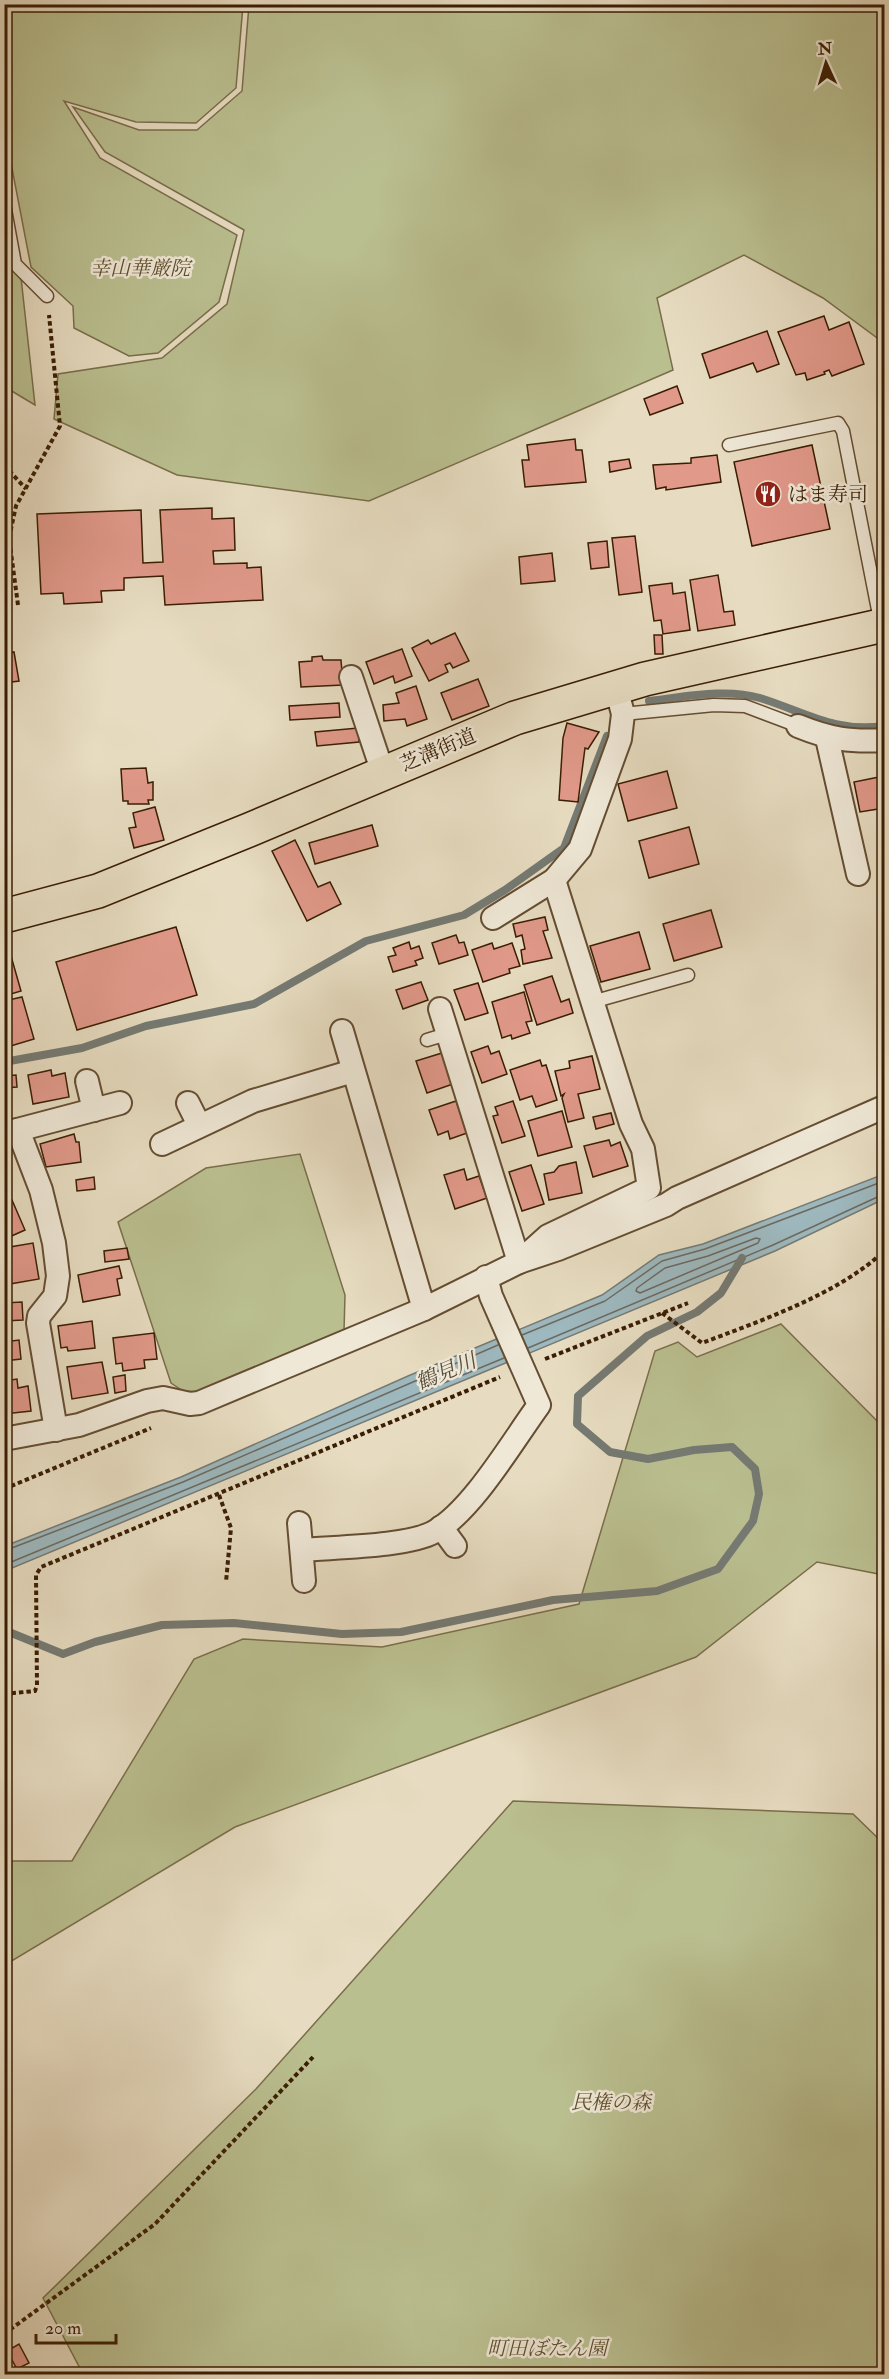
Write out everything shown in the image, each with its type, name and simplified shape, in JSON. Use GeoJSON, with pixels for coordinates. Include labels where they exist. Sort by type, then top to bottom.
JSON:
{"type":"FeatureCollection","features":[{"type":"Feature","properties":{"kind":"main road","name":"芝溝街道"},"geometry":{"type":"LineString","coordinates":[[4,916],[98,891],[515,718],[620,700],[883,626]]}},
{"type":"Feature","properties":{"kind":"street"},"geometry":{"type":"LineString","coordinates":[[351,677],[382,773]]}},
{"type":"Feature","properties":{"kind":"street"},"geometry":{"type":"LineString","coordinates":[[493,918],[554,880],[580,849],[620,739],[620,700]]}},
{"type":"Feature","properties":{"kind":"street"},"geometry":{"type":"LineString","coordinates":[[798,726],[827,738],[851,741],[885,740]]}},
{"type":"Feature","properties":{"kind":"street"},"geometry":{"type":"LineString","coordinates":[[827,738],[858,874]]}},
{"type":"Feature","properties":{"kind":"street"},"geometry":{"type":"LineString","coordinates":[[4,1439],[79,1425],[163,1398],[190,1404],[199,1403],[424,1309],[489,1286],[548,1236],[649,1188],[643,1149],[631,1124],[554,880]]}},
{"type":"Feature","properties":{"kind":"street"},"geometry":{"type":"LineString","coordinates":[[440,1009],[437,1037],[519,1262]]}},
{"type":"Feature","properties":{"kind":"street"},"geometry":{"type":"LineString","coordinates":[[342,1031],[424,1309]]}},
{"type":"Feature","properties":{"kind":"street"},"geometry":{"type":"LineString","coordinates":[[162,1143],[253,1101],[353,1071]]}},
{"type":"Feature","properties":{"kind":"street"},"geometry":{"type":"LineString","coordinates":[[87,1081],[94,1110]]}},
{"type":"Feature","properties":{"kind":"street"},"geometry":{"type":"LineString","coordinates":[[188,1102],[200,1125]]}},
{"type":"Feature","properties":{"kind":"street"},"geometry":{"type":"LineString","coordinates":[[56,1430],[38,1323],[39,1316],[55,1296],[59,1285],[54,1243],[41,1190],[11,1131],[120,1103]]}},
{"type":"Feature","properties":{"kind":"street"},"geometry":{"type":"LineString","coordinates":[[519,1262],[666,1205],[676,1198],[885,1107]]}},
{"type":"Feature","properties":{"kind":"street"},"geometry":{"type":"LineString","coordinates":[[302,1550],[405,1540],[433,1533],[462,1510],[539,1405],[524,1364],[489,1286]]}},
{"type":"Feature","properties":{"kind":"street"},"geometry":{"type":"LineString","coordinates":[[299,1522],[304,1581]]}},
{"type":"Feature","properties":{"kind":"street"},"geometry":{"type":"LineString","coordinates":[[441,1527],[455,1546]]}},
{"type":"Feature","properties":{"kind":"lane"},"geometry":{"type":"LineString","coordinates":[[4,204],[15,264],[47,296]]}},
{"type":"Feature","properties":{"kind":"lane"},"geometry":{"type":"LineString","coordinates":[[729,445],[838,423],[843,431],[883,626]]}},
{"type":"Feature","properties":{"kind":"lane"},"geometry":{"type":"LineString","coordinates":[[620,700],[745,706],[798,726]]}},
{"type":"Feature","properties":{"kind":"lane"},"geometry":{"type":"LineString","coordinates":[[592,1002],[688,975]]}},
{"type":"Feature","properties":{"kind":"path"},"geometry":{"type":"LineString","coordinates":[[18,605],[9,538],[16,506],[60,426],[47,296]]}},
{"type":"Feature","properties":{"kind":"path"},"geometry":{"type":"LineString","coordinates":[[4,465],[27,489]]}},
{"type":"Feature","properties":{"kind":"path"},"geometry":{"type":"LineString","coordinates":[[662,1313],[702,1343],[769,1318],[866,1269],[885,1251]]}},
{"type":"Feature","properties":{"kind":"path"},"geometry":{"type":"LineString","coordinates":[[4,1694],[35,1691],[38,1662],[36,1575],[41,1567],[219,1495],[524,1364],[688,1303]]}},
{"type":"Feature","properties":{"kind":"path"},"geometry":{"type":"LineString","coordinates":[[4,1489],[156,1426]]}},
{"type":"Feature","properties":{"kind":"path"},"geometry":{"type":"LineString","coordinates":[[219,1495],[231,1528],[226,1582]]}},
{"type":"Feature","properties":{"kind":"path"},"geometry":{"type":"LineString","coordinates":[[4,2334],[155,2224],[313,2058]]}},
{"type":"Feature","properties":{"kind":"green space","name":"幸山華厳院"},"geometry":{"type":"Polygon","coordinates":[[[4,5],[243,5],[236,88],[196,123],[136,122],[64,101],[100,158],[237,235],[219,302],[158,353],[129,356],[74,328],[73,306],[31,267],[5,132],[4,5]]]}},
{"type":"Feature","properties":{"kind":"green space"},"geometry":{"type":"Polygon","coordinates":[[[249,5],[884,5],[884,343],[823,298],[744,255],[657,298],[673,370],[369,501],[177,475],[54,419],[58,374],[162,358],[227,304],[244,230],[105,152],[73,107],[139,130],[197,130],[242,91],[249,5]]]}},
{"type":"Feature","properties":{"kind":"green space"},"geometry":{"type":"Polygon","coordinates":[[[4,170],[17,241],[35,405],[5,387],[4,170]]]}},
{"type":"Feature","properties":{"kind":"green space"},"geometry":{"type":"Polygon","coordinates":[[[300,1154],[345,1295],[344,1331],[189,1395],[171,1383],[118,1222],[206,1168],[300,1154]]]}},
{"type":"Feature","properties":{"kind":"green space"},"geometry":{"type":"Polygon","coordinates":[[[781,1324],[884,1428],[884,1575],[817,1562],[696,1657],[235,1827],[5,1965],[5,1861],[72,1861],[194,1659],[243,1639],[382,1647],[579,1604],[655,1351],[678,1342],[697,1357],[781,1324]]]}},
{"type":"Feature","properties":{"kind":"green space","name":"民権の森"},"geometry":{"type":"Polygon","coordinates":[[[513,1801],[853,1814],[884,1844],[884,2374],[83,2374],[43,2298],[256,2089],[513,1801]]]}},
{"type":"Feature","properties":{"kind":"water","name":"鶴見川"},"geometry":{"type":"Polygon","coordinates":[[[884,1174],[884,1199],[775,1251],[5,1571],[5,1546],[181,1477],[408,1376],[602,1295],[659,1255],[703,1244],[884,1174]]]}},
{"type":"Feature","properties":{"kind":"building"},"geometry":{"type":"Polygon","coordinates":[[[824,316],[829,330],[849,322],[864,364],[832,376],[829,370],[824,372],[825,374],[807,380],[805,373],[796,375],[778,332],[824,316]]]}},
{"type":"Feature","properties":{"kind":"building"},"geometry":{"type":"Polygon","coordinates":[[[767,331],[779,364],[757,372],[753,363],[710,378],[702,354],[767,331]]]}},
{"type":"Feature","properties":{"kind":"building"},"geometry":{"type":"Polygon","coordinates":[[[677,386],[683,403],[650,415],[644,399],[677,386]]]}},
{"type":"Feature","properties":{"kind":"building"},"geometry":{"type":"Polygon","coordinates":[[[575,439],[576,450],[582,450],[586,482],[525,487],[522,460],[529,460],[527,445],[575,439]]]}},
{"type":"Feature","properties":{"kind":"building"},"geometry":{"type":"Polygon","coordinates":[[[812,445],[830,529],[752,546],[734,462],[812,445]]]}},
{"type":"Feature","properties":{"kind":"building"},"geometry":{"type":"Polygon","coordinates":[[[717,455],[721,482],[666,490],[666,487],[656,489],[653,465],[691,463],[691,458],[717,455]]]}},
{"type":"Feature","properties":{"kind":"building"},"geometry":{"type":"Polygon","coordinates":[[[629,459],[631,468],[610,472],[609,462],[629,459]]]}},
{"type":"Feature","properties":{"kind":"building"},"geometry":{"type":"Polygon","coordinates":[[[212,508],[212,519],[234,518],[235,550],[213,551],[214,564],[247,563],[247,568],[261,567],[263,600],[165,605],[163,576],[124,578],[124,590],[101,591],[102,602],[64,604],[63,593],[41,594],[37,514],[141,510],[143,563],[163,562],[160,510],[212,508]]]}},
{"type":"Feature","properties":{"kind":"building"},"geometry":{"type":"Polygon","coordinates":[[[635,536],[642,592],[619,595],[612,538],[635,536]]]}},
{"type":"Feature","properties":{"kind":"building"},"geometry":{"type":"Polygon","coordinates":[[[607,541],[609,567],[591,569],[588,543],[607,541]]]}},
{"type":"Feature","properties":{"kind":"building"},"geometry":{"type":"Polygon","coordinates":[[[552,553],[555,581],[521,584],[519,557],[552,553]]]}},
{"type":"Feature","properties":{"kind":"building"},"geometry":{"type":"Polygon","coordinates":[[[718,575],[724,612],[733,611],[735,625],[698,631],[690,580],[718,575]]]}},
{"type":"Feature","properties":{"kind":"building"},"geometry":{"type":"Polygon","coordinates":[[[672,583],[673,594],[685,592],[690,630],[663,634],[661,620],[654,621],[649,586],[672,583]]]}},
{"type":"Feature","properties":{"kind":"building"},"geometry":{"type":"Polygon","coordinates":[[[455,633],[469,661],[453,668],[450,663],[445,665],[448,672],[429,681],[412,648],[428,640],[431,644],[455,633]]]}},
{"type":"Feature","properties":{"kind":"building"},"geometry":{"type":"Polygon","coordinates":[[[654,635],[662,635],[663,654],[655,654],[654,635]]]}},
{"type":"Feature","properties":{"kind":"building"},"geometry":{"type":"Polygon","coordinates":[[[402,649],[412,676],[395,683],[393,676],[374,684],[366,662],[402,649]]]}},
{"type":"Feature","properties":{"kind":"building"},"geometry":{"type":"Polygon","coordinates":[[[14,652],[19,681],[4,683],[4,654],[14,652]]]}},
{"type":"Feature","properties":{"kind":"building"},"geometry":{"type":"Polygon","coordinates":[[[322,656],[323,660],[341,660],[343,685],[301,687],[299,662],[312,661],[312,657],[322,656]]]}},
{"type":"Feature","properties":{"kind":"building"},"geometry":{"type":"Polygon","coordinates":[[[478,679],[489,706],[452,720],[441,693],[478,679]]]}},
{"type":"Feature","properties":{"kind":"building"},"geometry":{"type":"Polygon","coordinates":[[[416,686],[427,719],[407,726],[405,719],[384,721],[383,705],[399,703],[396,693],[416,686]]]}},
{"type":"Feature","properties":{"kind":"building"},"geometry":{"type":"Polygon","coordinates":[[[339,703],[340,717],[290,720],[289,706],[339,703]]]}},
{"type":"Feature","properties":{"kind":"building"},"geometry":{"type":"Polygon","coordinates":[[[567,723],[599,732],[588,749],[585,748],[578,802],[559,800],[563,738],[567,723]]]}},
{"type":"Feature","properties":{"kind":"building"},"geometry":{"type":"Polygon","coordinates":[[[358,728],[359,742],[317,746],[315,732],[358,728]]]}},
{"type":"Feature","properties":{"kind":"building"},"geometry":{"type":"Polygon","coordinates":[[[146,768],[148,783],[153,782],[153,800],[148,800],[149,804],[128,804],[128,801],[123,801],[121,769],[146,768]]]}},
{"type":"Feature","properties":{"kind":"building"},"geometry":{"type":"Polygon","coordinates":[[[667,771],[677,808],[628,821],[618,784],[667,771]]]}},
{"type":"Feature","properties":{"kind":"building"},"geometry":{"type":"Polygon","coordinates":[[[884,776],[884,808],[860,812],[854,782],[884,776]]]}},
{"type":"Feature","properties":{"kind":"building"},"geometry":{"type":"Polygon","coordinates":[[[155,807],[164,840],[134,848],[129,828],[136,827],[133,813],[155,807]]]}},
{"type":"Feature","properties":{"kind":"building"},"geometry":{"type":"Polygon","coordinates":[[[372,825],[378,846],[315,864],[309,843],[372,825]]]}},
{"type":"Feature","properties":{"kind":"building"},"geometry":{"type":"Polygon","coordinates":[[[689,827],[699,864],[649,878],[639,841],[689,827]]]}},
{"type":"Feature","properties":{"kind":"building"},"geometry":{"type":"Polygon","coordinates":[[[295,840],[318,887],[330,882],[341,904],[307,921],[272,851],[295,840]]]}},
{"type":"Feature","properties":{"kind":"building"},"geometry":{"type":"Polygon","coordinates":[[[711,910],[722,947],[674,961],[663,924],[711,910]]]}},
{"type":"Feature","properties":{"kind":"building"},"geometry":{"type":"Polygon","coordinates":[[[545,917],[548,930],[543,931],[552,958],[523,964],[521,950],[525,949],[522,935],[516,937],[513,924],[545,917]]]}},
{"type":"Feature","properties":{"kind":"building"},"geometry":{"type":"Polygon","coordinates":[[[176,927],[197,995],[77,1030],[56,962],[176,927]]]}},
{"type":"Feature","properties":{"kind":"building"},"geometry":{"type":"Polygon","coordinates":[[[639,932],[650,969],[601,982],[590,946],[639,932]]]}},
{"type":"Feature","properties":{"kind":"building"},"geometry":{"type":"Polygon","coordinates":[[[456,935],[459,943],[464,942],[468,955],[439,964],[432,943],[456,935]]]}},
{"type":"Feature","properties":{"kind":"building"},"geometry":{"type":"Polygon","coordinates":[[[409,942],[411,949],[419,946],[423,958],[415,961],[417,965],[393,972],[388,957],[396,955],[393,948],[409,942]]]}},
{"type":"Feature","properties":{"kind":"building"},"geometry":{"type":"Polygon","coordinates":[[[492,943],[494,949],[512,943],[520,966],[509,969],[510,973],[483,982],[472,950],[492,943]]]}},
{"type":"Feature","properties":{"kind":"building"},"geometry":{"type":"Polygon","coordinates":[[[9,949],[21,991],[4,996],[4,950],[9,949]]]}},
{"type":"Feature","properties":{"kind":"building"},"geometry":{"type":"Polygon","coordinates":[[[552,976],[561,1002],[569,999],[573,1013],[537,1025],[524,985],[552,976]]]}},
{"type":"Feature","properties":{"kind":"building"},"geometry":{"type":"Polygon","coordinates":[[[421,982],[428,1000],[403,1009],[396,990],[421,982]]]}},
{"type":"Feature","properties":{"kind":"building"},"geometry":{"type":"Polygon","coordinates":[[[478,983],[488,1013],[465,1020],[454,990],[478,983]]]}},
{"type":"Feature","properties":{"kind":"building"},"geometry":{"type":"Polygon","coordinates":[[[524,992],[532,1021],[526,1022],[530,1033],[512,1039],[511,1035],[502,1038],[492,1002],[524,992]]]}},
{"type":"Feature","properties":{"kind":"building"},"geometry":{"type":"Polygon","coordinates":[[[22,997],[34,1039],[4,1048],[4,1001],[22,997]]]}},
{"type":"Feature","properties":{"kind":"building"},"geometry":{"type":"Polygon","coordinates":[[[488,1046],[491,1054],[499,1051],[507,1074],[482,1083],[471,1052],[488,1046]]]}},
{"type":"Feature","properties":{"kind":"building"},"geometry":{"type":"Polygon","coordinates":[[[442,1053],[453,1084],[427,1093],[416,1061],[442,1053]]]}},
{"type":"Feature","properties":{"kind":"building"},"geometry":{"type":"Polygon","coordinates":[[[592,1056],[600,1089],[578,1094],[584,1118],[568,1122],[562,1098],[564,1094],[561,1096],[555,1071],[570,1068],[569,1061],[592,1056]]]}},
{"type":"Feature","properties":{"kind":"building"},"geometry":{"type":"Polygon","coordinates":[[[540,1060],[542,1066],[546,1065],[557,1100],[536,1107],[532,1096],[520,1100],[510,1070],[540,1060]]]}},
{"type":"Feature","properties":{"kind":"building"},"geometry":{"type":"Polygon","coordinates":[[[51,1070],[52,1076],[65,1073],[69,1097],[33,1104],[28,1075],[51,1070]]]}},
{"type":"Feature","properties":{"kind":"building"},"geometry":{"type":"Polygon","coordinates":[[[16,1075],[17,1087],[4,1088],[4,1076],[16,1075]]]}},
{"type":"Feature","properties":{"kind":"building"},"geometry":{"type":"Polygon","coordinates":[[[456,1101],[467,1133],[450,1139],[448,1131],[438,1135],[429,1110],[456,1101]]]}},
{"type":"Feature","properties":{"kind":"building"},"geometry":{"type":"Polygon","coordinates":[[[513,1101],[525,1136],[502,1143],[493,1116],[498,1115],[495,1107],[513,1101]]]}},
{"type":"Feature","properties":{"kind":"building"},"geometry":{"type":"Polygon","coordinates":[[[562,1111],[572,1147],[538,1156],[528,1121],[562,1111]]]}},
{"type":"Feature","properties":{"kind":"building"},"geometry":{"type":"Polygon","coordinates":[[[611,1113],[614,1124],[596,1129],[593,1117],[611,1113]]]}},
{"type":"Feature","properties":{"kind":"building"},"geometry":{"type":"Polygon","coordinates":[[[74,1134],[76,1142],[79,1142],[81,1162],[46,1167],[40,1144],[74,1134]]]}},
{"type":"Feature","properties":{"kind":"building"},"geometry":{"type":"Polygon","coordinates":[[[609,1140],[611,1146],[620,1142],[628,1166],[593,1177],[584,1146],[609,1140]]]}},
{"type":"Feature","properties":{"kind":"building"},"geometry":{"type":"Polygon","coordinates":[[[576,1162],[582,1193],[549,1200],[544,1174],[554,1172],[559,1166],[576,1162]]]}},
{"type":"Feature","properties":{"kind":"building"},"geometry":{"type":"Polygon","coordinates":[[[531,1165],[544,1204],[522,1211],[509,1172],[531,1165]]]}},
{"type":"Feature","properties":{"kind":"building"},"geometry":{"type":"Polygon","coordinates":[[[464,1169],[467,1180],[479,1176],[487,1198],[455,1209],[444,1175],[464,1169]]]}},
{"type":"Feature","properties":{"kind":"building"},"geometry":{"type":"Polygon","coordinates":[[[94,1177],[95,1189],[77,1191],[76,1180],[94,1177]]]}},
{"type":"Feature","properties":{"kind":"building"},"geometry":{"type":"Polygon","coordinates":[[[12,1200],[25,1230],[7,1238],[4,1234],[4,1203],[12,1200]]]}},
{"type":"Feature","properties":{"kind":"building"},"geometry":{"type":"Polygon","coordinates":[[[33,1243],[39,1279],[4,1285],[4,1248],[33,1243]]]}},
{"type":"Feature","properties":{"kind":"building"},"geometry":{"type":"Polygon","coordinates":[[[127,1248],[129,1259],[105,1262],[104,1251],[127,1248]]]}},
{"type":"Feature","properties":{"kind":"building"},"geometry":{"type":"Polygon","coordinates":[[[119,1266],[122,1278],[117,1279],[120,1295],[83,1302],[78,1275],[119,1266]]]}},
{"type":"Feature","properties":{"kind":"building"},"geometry":{"type":"Polygon","coordinates":[[[22,1302],[23,1320],[4,1321],[4,1303],[22,1302]]]}},
{"type":"Feature","properties":{"kind":"building"},"geometry":{"type":"Polygon","coordinates":[[[92,1321],[95,1348],[68,1351],[67,1347],[61,1348],[58,1326],[92,1321]]]}},
{"type":"Feature","properties":{"kind":"building"},"geometry":{"type":"Polygon","coordinates":[[[154,1333],[157,1359],[144,1360],[145,1368],[123,1371],[122,1363],[116,1364],[113,1338],[154,1333]]]}},
{"type":"Feature","properties":{"kind":"building"},"geometry":{"type":"Polygon","coordinates":[[[19,1340],[21,1359],[4,1361],[4,1342],[19,1340]]]}},
{"type":"Feature","properties":{"kind":"building"},"geometry":{"type":"Polygon","coordinates":[[[102,1362],[108,1393],[72,1399],[67,1367],[102,1362]]]}},
{"type":"Feature","properties":{"kind":"building"},"geometry":{"type":"Polygon","coordinates":[[[125,1375],[126,1391],[115,1393],[113,1377],[125,1375]]]}},
{"type":"Feature","properties":{"kind":"building"},"geometry":{"type":"Polygon","coordinates":[[[17,1379],[18,1388],[28,1386],[31,1411],[4,1414],[4,1381],[17,1379]]]}},
{"type":"Feature","properties":{"kind":"building"},"geometry":{"type":"Polygon","coordinates":[[[19,2344],[29,2363],[17,2369],[7,2351],[19,2344]]]}},
{"type":"Feature","properties":{"kind":"waterway"},"geometry":{"type":"LineString","coordinates":[[649,701],[705,694],[747,695],[835,724],[850,727],[884,726]]}},
{"type":"Feature","properties":{"kind":"waterway"},"geometry":{"type":"LineString","coordinates":[[4,1062],[82,1048],[146,1026],[254,1004],[366,941],[464,915],[505,890],[564,848],[607,736]]}},
{"type":"Feature","properties":{"kind":"waterway"},"geometry":{"type":"LineString","coordinates":[[4,1630],[63,1654],[95,1642],[162,1625],[234,1623],[342,1634],[401,1632],[553,1600],[657,1591],[718,1569],[753,1521],[759,1494],[755,1469],[732,1447],[694,1450],[648,1459],[610,1452],[577,1424],[578,1396],[647,1336],[697,1312],[721,1293],[742,1258]]}},
{"type":"Feature","properties":{"kind":"place","name":"はま寿司"},"geometry":{"type":"Point","coordinates":[768,494]}},
{"type":"Feature","properties":{"kind":"park label","name":"町田ぼたん園"},"geometry":{"type":"Point","coordinates":[547,2348]}}]}
